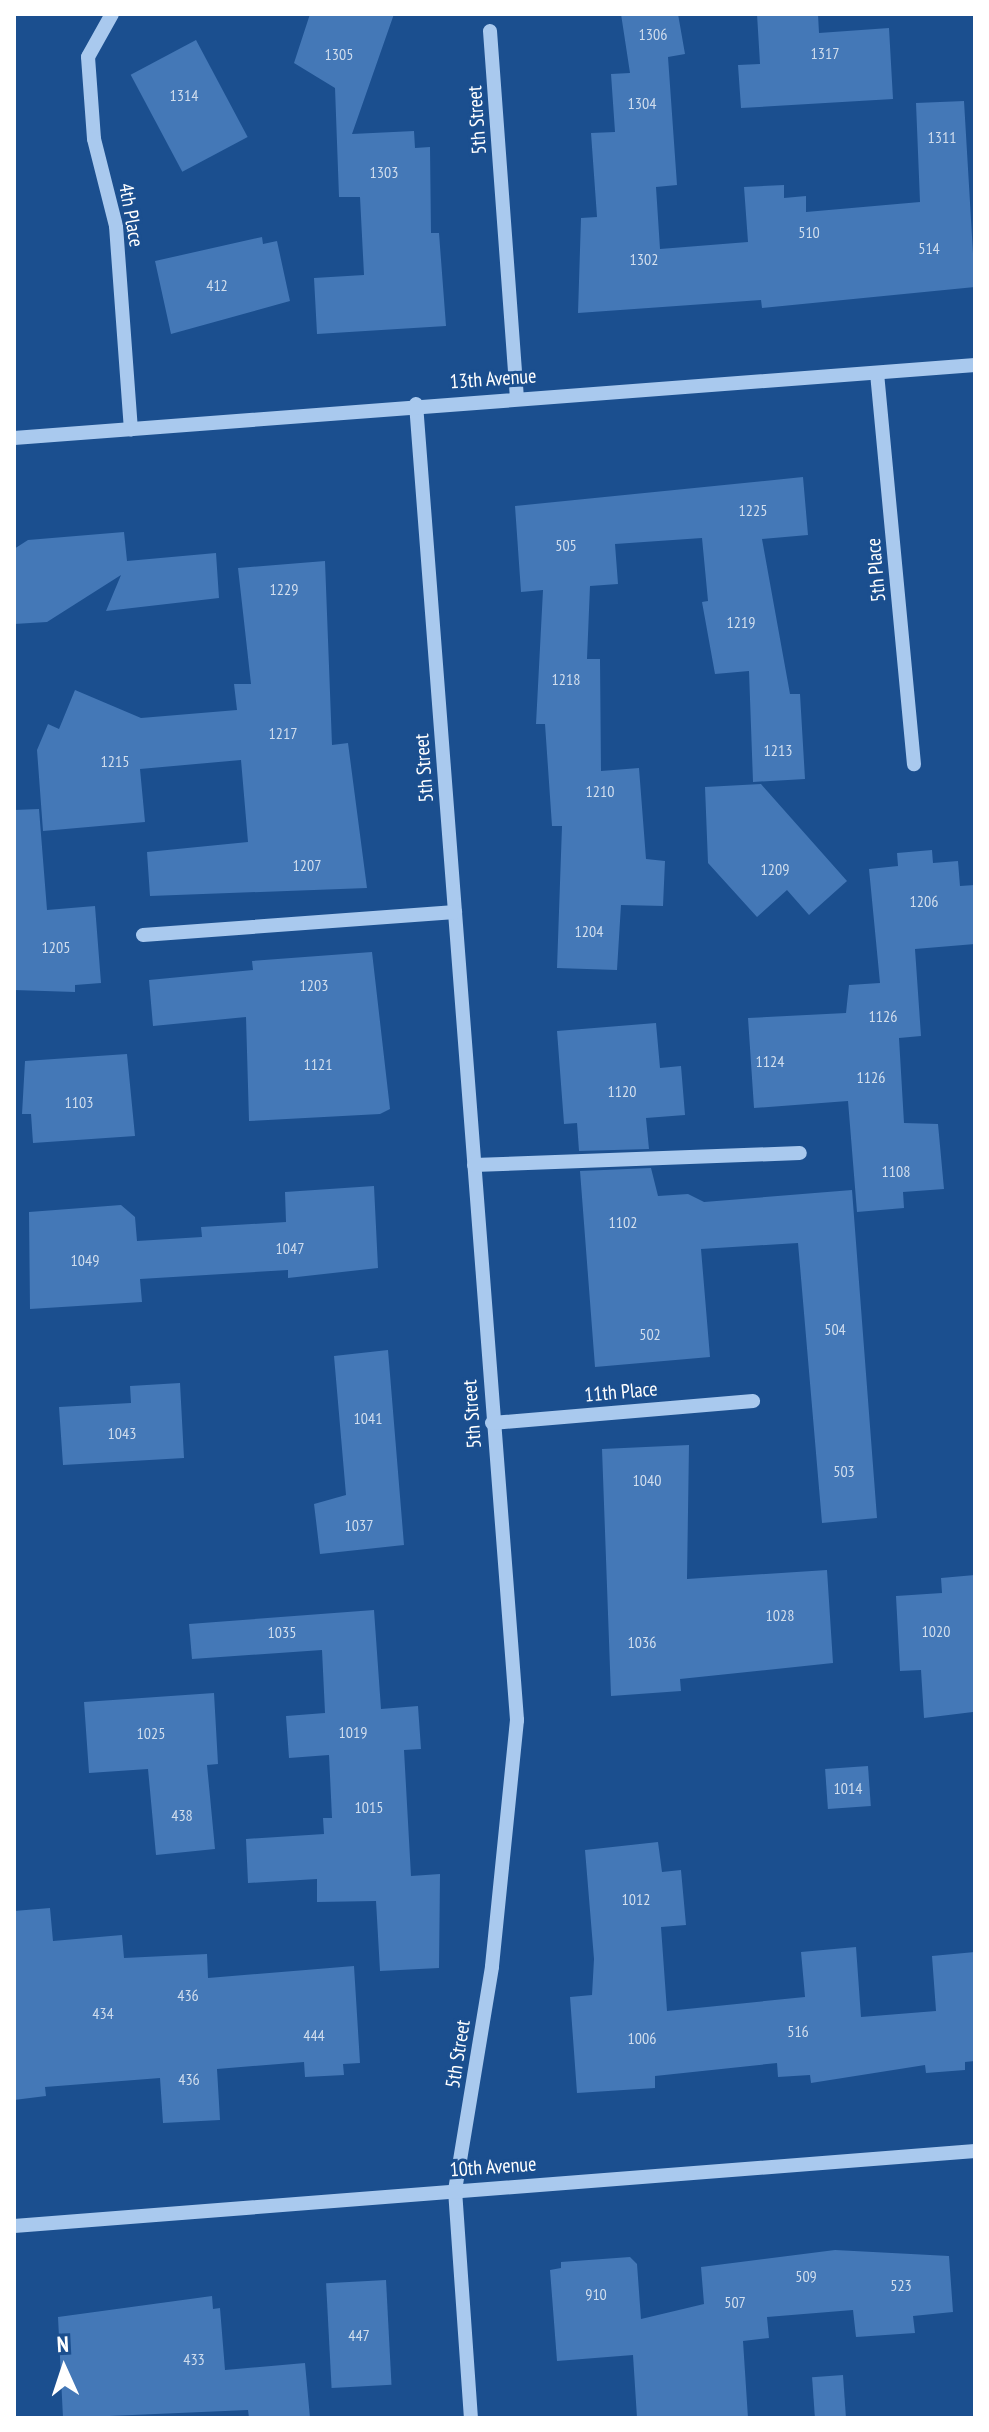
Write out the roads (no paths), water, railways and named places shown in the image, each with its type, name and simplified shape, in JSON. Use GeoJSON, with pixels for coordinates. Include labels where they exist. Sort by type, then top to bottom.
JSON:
{"type":"FeatureCollection","features":[{"type":"Feature","properties":{"kind":"street","name":"4th Place"},"geometry":{"type":"LineString","coordinates":[[112,14],[88,57],[94,139],[116,226],[131,429]]}},
{"type":"Feature","properties":{"kind":"street","name":"5th Street"},"geometry":{"type":"LineString","coordinates":[[490,31],[517,397]]}},
{"type":"Feature","properties":{"kind":"street","name":"13th Avenue"},"geometry":{"type":"LineString","coordinates":[[14,438],[294,421],[416,404],[975,365]]}},
{"type":"Feature","properties":{"kind":"street","name":"5th Place"},"geometry":{"type":"LineString","coordinates":[[877,373],[914,764]]}},
{"type":"Feature","properties":{"kind":"street","name":"5th Street"},"geometry":{"type":"LineString","coordinates":[[416,404],[516,1734],[492,1967],[455,2190],[471,2418]]}},
{"type":"Feature","properties":{"kind":"street"},"geometry":{"type":"LineString","coordinates":[[143,935],[455,912]]}},
{"type":"Feature","properties":{"kind":"street"},"geometry":{"type":"LineString","coordinates":[[474,1165],[800,1153]]}},
{"type":"Feature","properties":{"kind":"street","name":"11th Place"},"geometry":{"type":"LineString","coordinates":[[492,1423],[753,1401]]}},
{"type":"Feature","properties":{"kind":"street","name":"10th Avenue"},"geometry":{"type":"LineString","coordinates":[[14,2226],[975,2151]]}}]}
